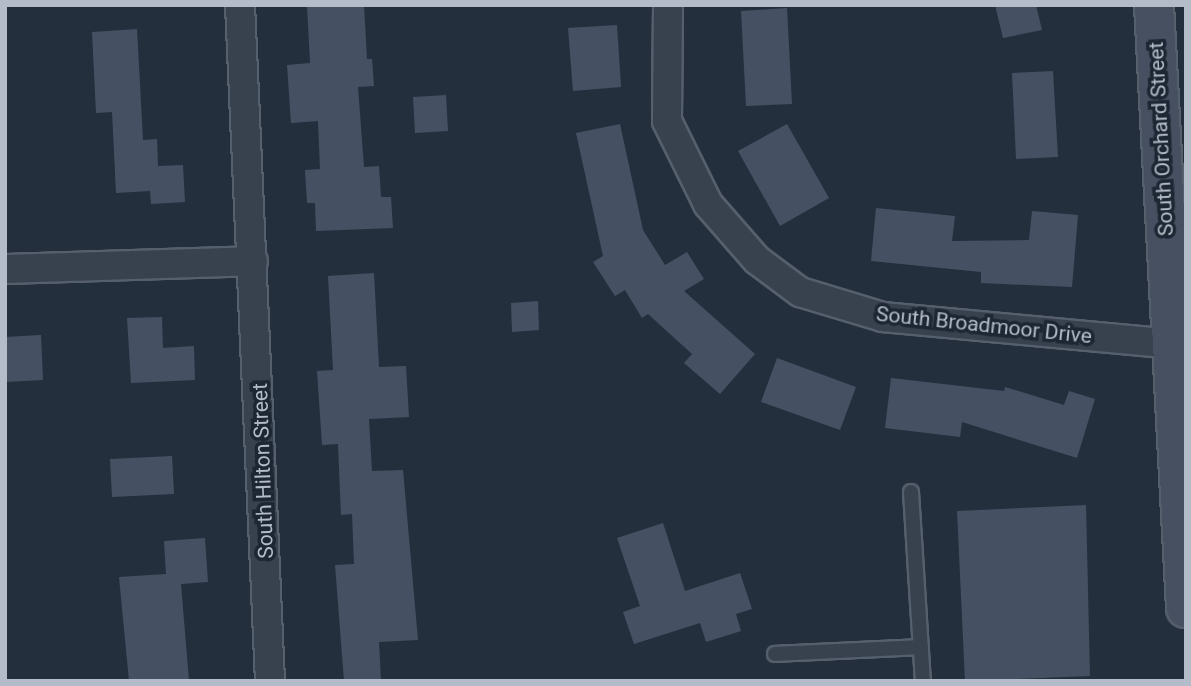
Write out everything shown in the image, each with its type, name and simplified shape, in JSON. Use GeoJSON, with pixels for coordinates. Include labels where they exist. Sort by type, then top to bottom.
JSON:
{"type":"FeatureCollection","features":[{"type":"Feature","properties":{"kind":"main road","name":"South Orchard Street"},"geometry":{"type":"LineString","coordinates":[[1154,5],[1186,608]]}},
{"type":"Feature","properties":{"kind":"street","name":"South Hilton Street"},"geometry":{"type":"LineString","coordinates":[[240,5],[270,681]]}},
{"type":"Feature","properties":{"kind":"street","name":"South Broadmoor Drive"},"geometry":{"type":"LineString","coordinates":[[668,5],[667,121],[708,204],[757,260],[800,292],[883,317],[1172,344]]}},
{"type":"Feature","properties":{"kind":"street"},"geometry":{"type":"LineString","coordinates":[[5,269],[253,261]]}},
{"type":"Feature","properties":{"kind":"lane"},"geometry":{"type":"LineString","coordinates":[[911,492],[923,681]]}},
{"type":"Feature","properties":{"kind":"lane"},"geometry":{"type":"LineString","coordinates":[[775,654],[921,647]]}},
{"type":"Feature","properties":{"kind":"building"},"geometry":{"type":"Polygon","coordinates":[[[307,5],[364,5],[367,59],[372,59],[374,86],[358,87],[364,167],[379,166],[381,197],[391,197],[393,228],[316,231],[315,203],[307,203],[305,170],[320,169],[318,121],[291,123],[287,65],[310,63],[307,5]]]}},
{"type":"Feature","properties":{"kind":"building"},"geometry":{"type":"Polygon","coordinates":[[[995,5],[1036,5],[1042,30],[1003,38],[995,5]]]}},
{"type":"Feature","properties":{"kind":"building"},"geometry":{"type":"Polygon","coordinates":[[[787,8],[792,104],[746,106],[741,11],[787,8]]]}},
{"type":"Feature","properties":{"kind":"building"},"geometry":{"type":"Polygon","coordinates":[[[617,25],[621,87],[573,91],[568,28],[617,25]]]}},
{"type":"Feature","properties":{"kind":"building"},"geometry":{"type":"Polygon","coordinates":[[[137,29],[143,140],[157,139],[158,166],[183,165],[185,202],[151,204],[150,191],[116,193],[112,112],[96,113],[92,32],[137,29]]]}},
{"type":"Feature","properties":{"kind":"building"},"geometry":{"type":"Polygon","coordinates":[[[1053,71],[1058,157],[1016,159],[1012,73],[1053,71]]]}},
{"type":"Feature","properties":{"kind":"building"},"geometry":{"type":"Polygon","coordinates":[[[446,95],[448,131],[415,133],[413,97],[446,95]]]}},
{"type":"Feature","properties":{"kind":"building"},"geometry":{"type":"Polygon","coordinates":[[[620,124],[643,230],[665,265],[687,252],[704,279],[684,291],[755,354],[720,394],[684,363],[692,354],[648,314],[642,318],[625,290],[615,296],[593,262],[603,256],[576,133],[620,124]]]}},
{"type":"Feature","properties":{"kind":"building"},"geometry":{"type":"Polygon","coordinates":[[[787,124],[829,198],[780,226],[738,151],[787,124]]]}},
{"type":"Feature","properties":{"kind":"building"},"geometry":{"type":"Polygon","coordinates":[[[876,208],[955,216],[952,241],[1029,240],[1032,211],[1078,215],[1072,287],[981,283],[981,272],[871,261],[876,208]]]}},
{"type":"Feature","properties":{"kind":"building"},"geometry":{"type":"Polygon","coordinates":[[[374,273],[379,367],[406,366],[409,417],[369,419],[372,471],[403,470],[418,640],[379,642],[381,681],[344,681],[335,565],[354,564],[352,514],[341,515],[338,444],[322,445],[317,371],[333,370],[328,276],[374,273]]]}},
{"type":"Feature","properties":{"kind":"building"},"geometry":{"type":"Polygon","coordinates":[[[538,301],[539,330],[512,332],[511,303],[538,301]]]}},
{"type":"Feature","properties":{"kind":"building"},"geometry":{"type":"Polygon","coordinates":[[[162,317],[163,348],[194,346],[195,380],[131,383],[127,318],[162,317]]]}},
{"type":"Feature","properties":{"kind":"building"},"geometry":{"type":"Polygon","coordinates":[[[41,335],[43,380],[5,382],[5,337],[41,335]]]}},
{"type":"Feature","properties":{"kind":"building"},"geometry":{"type":"Polygon","coordinates":[[[777,358],[856,387],[840,430],[761,402],[777,358]]]}},
{"type":"Feature","properties":{"kind":"building"},"geometry":{"type":"Polygon","coordinates":[[[891,378],[1004,391],[1005,387],[1064,405],[1069,391],[1095,399],[1077,458],[962,422],[960,437],[885,428],[891,378]]]}},
{"type":"Feature","properties":{"kind":"building"},"geometry":{"type":"Polygon","coordinates":[[[172,456],[174,494],[112,497],[110,459],[172,456]]]}},
{"type":"Feature","properties":{"kind":"building"},"geometry":{"type":"Polygon","coordinates":[[[1086,505],[1090,676],[965,681],[957,511],[1086,505]]]}},
{"type":"Feature","properties":{"kind":"building"},"geometry":{"type":"Polygon","coordinates":[[[663,523],[685,591],[740,573],[752,609],[736,614],[741,631],[706,642],[700,623],[634,644],[623,612],[640,606],[617,538],[663,523]]]}},
{"type":"Feature","properties":{"kind":"building"},"geometry":{"type":"Polygon","coordinates":[[[205,538],[208,582],[181,584],[189,681],[129,681],[119,577],[166,574],[164,541],[205,538]]]}}]}
